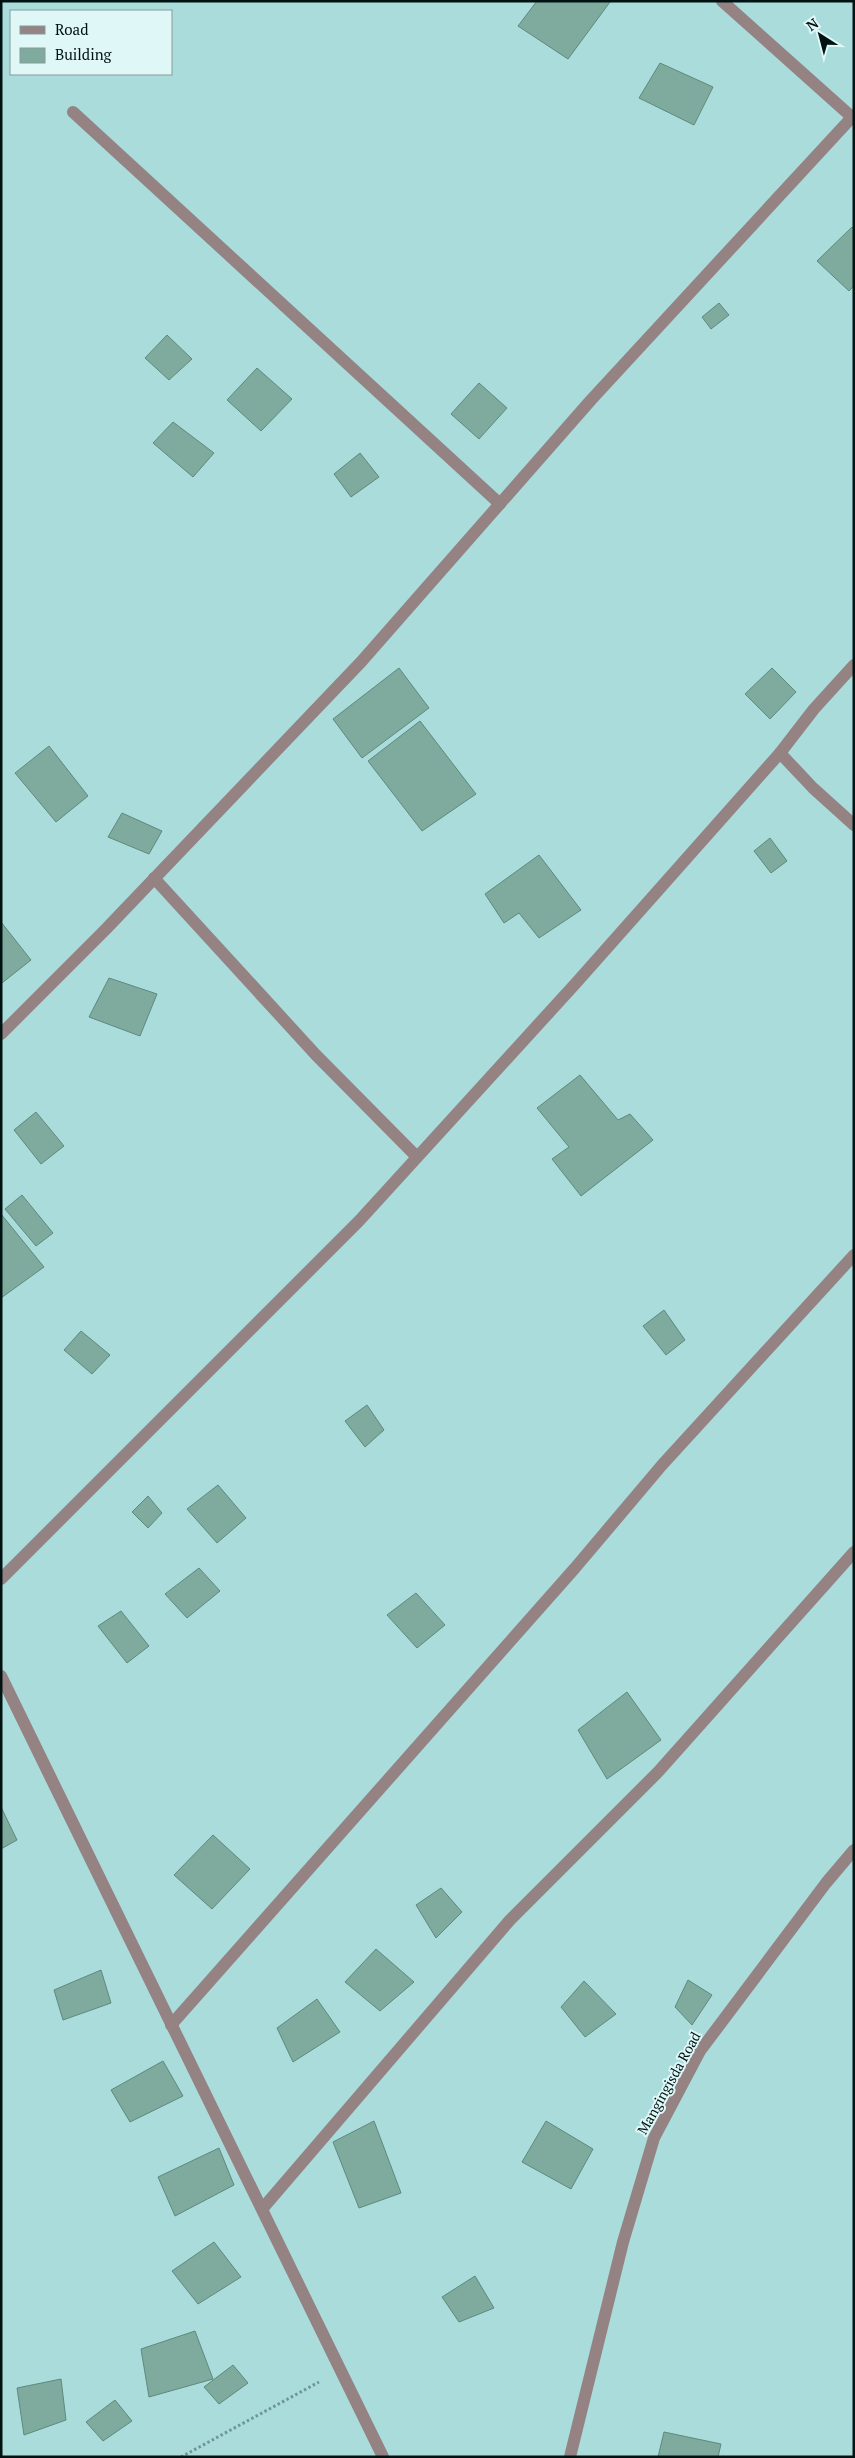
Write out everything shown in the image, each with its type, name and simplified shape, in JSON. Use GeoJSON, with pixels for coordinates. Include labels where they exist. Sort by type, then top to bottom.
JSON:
{"type":"FeatureCollection","features":[{"type":"Feature","properties":{"kind":"street"},"geometry":{"type":"LineString","coordinates":[[1,1034],[361,662],[658,326],[853,117],[722,1]]}},
{"type":"Feature","properties":{"kind":"street"},"geometry":{"type":"LineString","coordinates":[[74,112],[500,504]]}},
{"type":"Feature","properties":{"kind":"street"},"geometry":{"type":"LineString","coordinates":[[1,1579],[359,1221],[582,976],[780,752],[814,709],[854,664]]}},
{"type":"Feature","properties":{"kind":"street"},"geometry":{"type":"LineString","coordinates":[[780,752],[854,825]]}},
{"type":"Feature","properties":{"kind":"street"},"geometry":{"type":"LineString","coordinates":[[154,878],[316,1055],[417,1157]]}},
{"type":"Feature","properties":{"kind":"street"},"geometry":{"type":"LineString","coordinates":[[170,2025],[575,1568],[662,1465],[854,1255]]}},
{"type":"Feature","properties":{"kind":"street"},"geometry":{"type":"LineString","coordinates":[[263,2208],[510,1920],[658,1772],[854,1552]]}},
{"type":"Feature","properties":{"kind":"street"},"geometry":{"type":"LineString","coordinates":[[1,1676],[170,2025],[263,2208],[383,2457]]}},
{"type":"Feature","properties":{"kind":"street","name":"Mangingisda Road"},"geometry":{"type":"LineString","coordinates":[[570,2457],[623,2242],[654,2138],[700,2051],[826,1883],[854,1850]]}},
{"type":"Feature","properties":{"kind":"path"},"geometry":{"type":"LineString","coordinates":[[181,2457],[340,2370]]}},
{"type":"Feature","properties":{"kind":"building"},"geometry":{"type":"Polygon","coordinates":[[[537,1],[610,2],[568,59],[518,26],[537,1]]]}},
{"type":"Feature","properties":{"kind":"building"},"geometry":{"type":"Polygon","coordinates":[[[660,63],[713,87],[694,125],[639,98],[660,63]]]}},
{"type":"Feature","properties":{"kind":"building"},"geometry":{"type":"Polygon","coordinates":[[[852,227],[854,229],[854,286],[849,291],[817,261],[852,227]]]}},
{"type":"Feature","properties":{"kind":"building"},"geometry":{"type":"Polygon","coordinates":[[[719,303],[729,315],[711,329],[702,317],[719,303]]]}},
{"type":"Feature","properties":{"kind":"building"},"geometry":{"type":"Polygon","coordinates":[[[167,335],[192,359],[169,380],[145,358],[167,335]]]}},
{"type":"Feature","properties":{"kind":"building"},"geometry":{"type":"Polygon","coordinates":[[[257,368],[292,399],[261,431],[227,400],[257,368]]]}},
{"type":"Feature","properties":{"kind":"building"},"geometry":{"type":"Polygon","coordinates":[[[479,383],[507,408],[479,439],[451,414],[479,383]]]}},
{"type":"Feature","properties":{"kind":"building"},"geometry":{"type":"Polygon","coordinates":[[[173,422],[214,453],[193,477],[153,443],[173,422]]]}},
{"type":"Feature","properties":{"kind":"building"},"geometry":{"type":"Polygon","coordinates":[[[360,453],[379,477],[351,497],[334,474],[360,453]]]}},
{"type":"Feature","properties":{"kind":"building"},"geometry":{"type":"Polygon","coordinates":[[[399,668],[429,708],[362,758],[333,719],[399,668]]]}},
{"type":"Feature","properties":{"kind":"building"},"geometry":{"type":"Polygon","coordinates":[[[772,668],[796,692],[770,719],[745,694],[772,668]]]}},
{"type":"Feature","properties":{"kind":"building"},"geometry":{"type":"Polygon","coordinates":[[[420,721],[476,794],[422,831],[368,761],[420,721]]]}},
{"type":"Feature","properties":{"kind":"building"},"geometry":{"type":"Polygon","coordinates":[[[49,746],[88,796],[56,822],[15,773],[49,746]]]}},
{"type":"Feature","properties":{"kind":"building"},"geometry":{"type":"Polygon","coordinates":[[[122,813],[162,831],[149,854],[108,837],[122,813]]]}},
{"type":"Feature","properties":{"kind":"building"},"geometry":{"type":"Polygon","coordinates":[[[770,838],[787,861],[771,873],[754,851],[770,838]]]}},
{"type":"Feature","properties":{"kind":"building"},"geometry":{"type":"Polygon","coordinates":[[[539,855],[581,910],[539,938],[519,913],[504,923],[485,894],[539,855]]]}},
{"type":"Feature","properties":{"kind":"building"},"geometry":{"type":"Polygon","coordinates":[[[1,922],[31,960],[2,983],[1,983],[1,922]]]}},
{"type":"Feature","properties":{"kind":"building"},"geometry":{"type":"Polygon","coordinates":[[[109,978],[157,994],[140,1036],[89,1017],[109,978]]]}},
{"type":"Feature","properties":{"kind":"building"},"geometry":{"type":"Polygon","coordinates":[[[580,1075],[618,1120],[630,1114],[653,1140],[581,1196],[552,1159],[569,1147],[537,1108],[580,1075]]]}},
{"type":"Feature","properties":{"kind":"building"},"geometry":{"type":"Polygon","coordinates":[[[36,1112],[64,1146],[41,1164],[14,1130],[36,1112]]]}},
{"type":"Feature","properties":{"kind":"building"},"geometry":{"type":"Polygon","coordinates":[[[22,1195],[53,1233],[36,1246],[5,1209],[22,1195]]]}},
{"type":"Feature","properties":{"kind":"building"},"geometry":{"type":"Polygon","coordinates":[[[1,1214],[44,1267],[1,1298],[1,1214]]]}},
{"type":"Feature","properties":{"kind":"building"},"geometry":{"type":"Polygon","coordinates":[[[664,1310],[685,1340],[666,1355],[643,1326],[664,1310]]]}},
{"type":"Feature","properties":{"kind":"building"},"geometry":{"type":"Polygon","coordinates":[[[81,1331],[110,1355],[92,1374],[64,1350],[81,1331]]]}},
{"type":"Feature","properties":{"kind":"building"},"geometry":{"type":"Polygon","coordinates":[[[367,1405],[384,1430],[365,1447],[345,1421],[367,1405]]]}},
{"type":"Feature","properties":{"kind":"building"},"geometry":{"type":"Polygon","coordinates":[[[218,1485],[246,1518],[217,1543],[187,1509],[218,1485]]]}},
{"type":"Feature","properties":{"kind":"building"},"geometry":{"type":"Polygon","coordinates":[[[148,1496],[162,1513],[148,1528],[132,1512],[148,1496]]]}},
{"type":"Feature","properties":{"kind":"building"},"geometry":{"type":"Polygon","coordinates":[[[199,1568],[220,1591],[187,1618],[165,1594],[199,1568]]]}},
{"type":"Feature","properties":{"kind":"building"},"geometry":{"type":"Polygon","coordinates":[[[416,1593],[445,1625],[417,1648],[387,1615],[416,1593]]]}},
{"type":"Feature","properties":{"kind":"building"},"geometry":{"type":"Polygon","coordinates":[[[121,1611],[149,1646],[127,1663],[98,1626],[121,1611]]]}},
{"type":"Feature","properties":{"kind":"building"},"geometry":{"type":"Polygon","coordinates":[[[627,1692],[661,1740],[607,1779],[578,1730],[627,1692]]]}},
{"type":"Feature","properties":{"kind":"building"},"geometry":{"type":"Polygon","coordinates":[[[1,1807],[17,1840],[1,1849],[1,1807]]]}},
{"type":"Feature","properties":{"kind":"building"},"geometry":{"type":"Polygon","coordinates":[[[213,1835],[250,1869],[212,1909],[174,1875],[213,1835]]]}},
{"type":"Feature","properties":{"kind":"building"},"geometry":{"type":"Polygon","coordinates":[[[441,1888],[462,1912],[436,1938],[416,1905],[441,1888]]]}},
{"type":"Feature","properties":{"kind":"building"},"geometry":{"type":"Polygon","coordinates":[[[376,1949],[414,1982],[380,2011],[345,1982],[376,1949]]]}},
{"type":"Feature","properties":{"kind":"building"},"geometry":{"type":"Polygon","coordinates":[[[101,1970],[111,2003],[63,2020],[54,1990],[101,1970]]]}},
{"type":"Feature","properties":{"kind":"building"},"geometry":{"type":"Polygon","coordinates":[[[688,1980],[712,1995],[692,2025],[675,2007],[688,1980]]]}},
{"type":"Feature","properties":{"kind":"building"},"geometry":{"type":"Polygon","coordinates":[[[584,1981],[616,2014],[585,2037],[561,2007],[584,1981]]]}},
{"type":"Feature","properties":{"kind":"building"},"geometry":{"type":"Polygon","coordinates":[[[317,1999],[340,2032],[293,2062],[277,2028],[317,1999]]]}},
{"type":"Feature","properties":{"kind":"building"},"geometry":{"type":"Polygon","coordinates":[[[163,2061],[183,2096],[130,2122],[111,2090],[163,2061]]]}},
{"type":"Feature","properties":{"kind":"building"},"geometry":{"type":"Polygon","coordinates":[[[374,2121],[401,2193],[359,2208],[333,2142],[374,2121]]]}},
{"type":"Feature","properties":{"kind":"building"},"geometry":{"type":"Polygon","coordinates":[[[546,2121],[593,2149],[571,2189],[522,2162],[546,2121]]]}},
{"type":"Feature","properties":{"kind":"building"},"geometry":{"type":"Polygon","coordinates":[[[219,2148],[234,2185],[175,2216],[158,2177],[219,2148]]]}},
{"type":"Feature","properties":{"kind":"building"},"geometry":{"type":"Polygon","coordinates":[[[214,2242],[241,2277],[198,2304],[172,2271],[214,2242]]]}},
{"type":"Feature","properties":{"kind":"building"},"geometry":{"type":"Polygon","coordinates":[[[475,2276],[494,2308],[459,2322],[442,2297],[475,2276]]]}},
{"type":"Feature","properties":{"kind":"building"},"geometry":{"type":"Polygon","coordinates":[[[195,2331],[213,2379],[149,2397],[141,2349],[195,2331]]]}},
{"type":"Feature","properties":{"kind":"building"},"geometry":{"type":"Polygon","coordinates":[[[233,2365],[248,2383],[219,2404],[204,2387],[233,2365]]]}},
{"type":"Feature","properties":{"kind":"building"},"geometry":{"type":"Polygon","coordinates":[[[61,2379],[66,2420],[24,2435],[17,2388],[61,2379]]]}},
{"type":"Feature","properties":{"kind":"building"},"geometry":{"type":"Polygon","coordinates":[[[115,2400],[132,2421],[103,2441],[86,2422],[115,2400]]]}},
{"type":"Feature","properties":{"kind":"building"},"geometry":{"type":"Polygon","coordinates":[[[664,2432],[721,2444],[718,2457],[658,2457],[664,2432]]]}}]}
